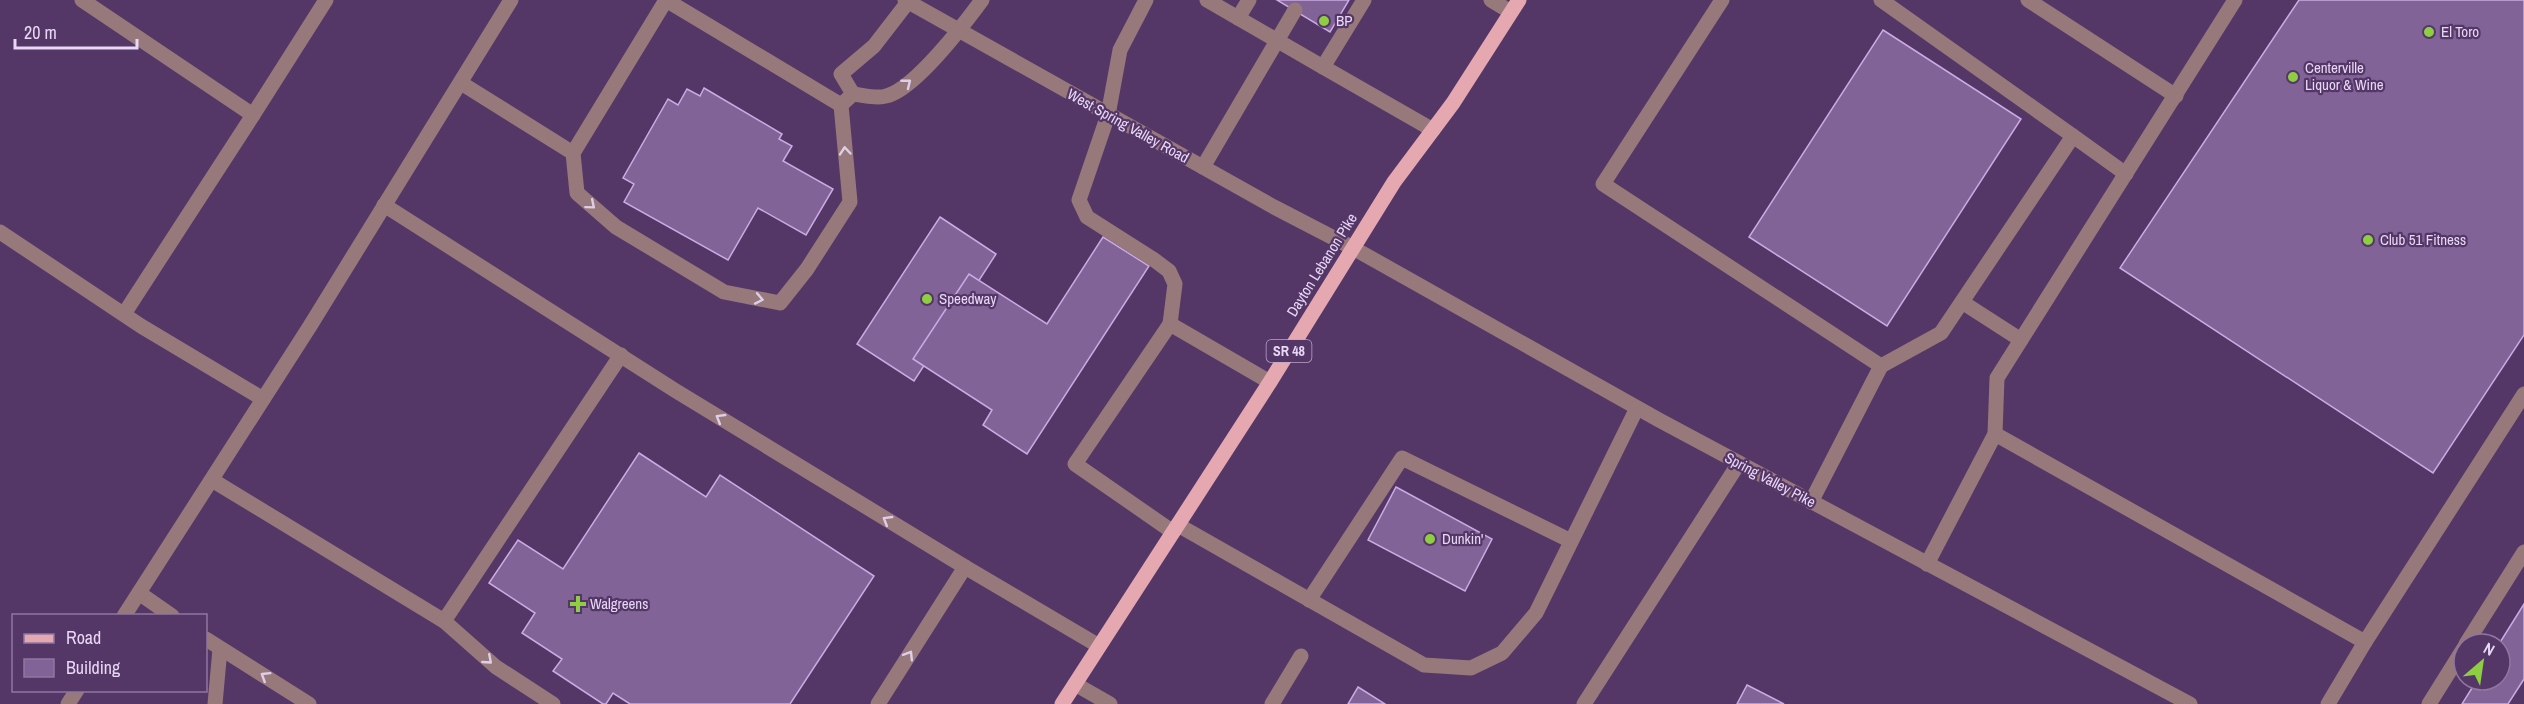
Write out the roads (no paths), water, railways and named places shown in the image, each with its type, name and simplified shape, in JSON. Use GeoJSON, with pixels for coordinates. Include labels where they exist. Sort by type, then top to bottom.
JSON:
{"type":"FeatureCollection","features":[{"type":"Feature","properties":{"kind":"main road","name":"Dayton Lebanon Pike"},"geometry":{"type":"LineString","coordinates":[[1062,704],[1270,382],[1394,182],[1433,130],[1515,6]]}},
{"type":"Feature","properties":{"kind":"street"},"geometry":{"type":"LineString","coordinates":[[82,0],[253,115]]}},
{"type":"Feature","properties":{"kind":"street"},"geometry":{"type":"LineString","coordinates":[[124,314],[326,0]]}},
{"type":"Feature","properties":{"kind":"street"},"geometry":{"type":"LineString","coordinates":[[125,614],[263,399],[511,0]]}},
{"type":"Feature","properties":{"kind":"street"},"geometry":{"type":"LineString","coordinates":[[666,0],[817,88],[841,105],[850,202],[807,269],[780,303],[724,292],[616,227],[577,193],[573,153],[666,0]]}},
{"type":"Feature","properties":{"kind":"street"},"geometry":{"type":"LineString","coordinates":[[841,105],[853,94],[885,97],[913,80],[959,30],[982,0]]}},
{"type":"Feature","properties":{"kind":"street"},"geometry":{"type":"LineString","coordinates":[[1146,0],[1120,50],[1108,115],[1079,200],[1087,218],[1153,259],[1168,271],[1175,284],[1170,324],[1075,464],[1176,529],[1425,665],[1471,668],[1502,653],[1536,613],[1637,408]]}},
{"type":"Feature","properties":{"kind":"street"},"geometry":{"type":"LineString","coordinates":[[1207,0],[1433,130]]}},
{"type":"Feature","properties":{"kind":"street"},"geometry":{"type":"LineString","coordinates":[[1238,18],[1249,0]]}},
{"type":"Feature","properties":{"kind":"street"},"geometry":{"type":"LineString","coordinates":[[1323,67],[1364,0]]}},
{"type":"Feature","properties":{"kind":"street"},"geometry":{"type":"LineString","coordinates":[[1491,0],[1515,6]]}},
{"type":"Feature","properties":{"kind":"street"},"geometry":{"type":"LineString","coordinates":[[1722,0],[1603,184],[1881,366]]}},
{"type":"Feature","properties":{"kind":"street"},"geometry":{"type":"LineString","coordinates":[[1881,0],[2126,174]]}},
{"type":"Feature","properties":{"kind":"street"},"geometry":{"type":"LineString","coordinates":[[2028,0],[2176,96]]}},
{"type":"Feature","properties":{"kind":"street"},"geometry":{"type":"LineString","coordinates":[[1927,564],[1995,434],[1997,378],[2235,0]]}},
{"type":"Feature","properties":{"kind":"street"},"geometry":{"type":"LineString","coordinates":[[853,94],[842,74],[873,45],[907,1]]}},
{"type":"Feature","properties":{"kind":"street","name":"West Spring Valley Road"},"geometry":{"type":"LineString","coordinates":[[907,1],[1203,168],[1353,248]]}},
{"type":"Feature","properties":{"kind":"street"},"geometry":{"type":"LineString","coordinates":[[1203,168],[1295,10]]}},
{"type":"Feature","properties":{"kind":"street"},"geometry":{"type":"LineString","coordinates":[[461,83],[573,153]]}},
{"type":"Feature","properties":{"kind":"street"},"geometry":{"type":"LineString","coordinates":[[1811,502],[1881,366],[1941,333],[2073,135]]}},
{"type":"Feature","properties":{"kind":"street"},"geometry":{"type":"LineString","coordinates":[[384,205],[676,392],[1099,646]]}},
{"type":"Feature","properties":{"kind":"street"},"geometry":{"type":"LineString","coordinates":[[0,232],[124,314],[263,399]]}},
{"type":"Feature","properties":{"kind":"street","name":"Spring Valley Pike"},"geometry":{"type":"LineString","coordinates":[[1353,248],[1637,408],[2190,704]]}},
{"type":"Feature","properties":{"kind":"street"},"geometry":{"type":"LineString","coordinates":[[1962,302],[2020,340]]}},
{"type":"Feature","properties":{"kind":"street"},"geometry":{"type":"LineString","coordinates":[[1170,324],[1270,382]]}},
{"type":"Feature","properties":{"kind":"street"},"geometry":{"type":"LineString","coordinates":[[444,621],[621,355]]}},
{"type":"Feature","properties":{"kind":"street"},"geometry":{"type":"LineString","coordinates":[[2328,704],[2364,642],[2524,394]]}},
{"type":"Feature","properties":{"kind":"street"},"geometry":{"type":"LineString","coordinates":[[1995,434],[2364,642]]}},
{"type":"Feature","properties":{"kind":"street"},"geometry":{"type":"LineString","coordinates":[[1309,600],[1402,458],[1571,541]]}},
{"type":"Feature","properties":{"kind":"street"},"geometry":{"type":"LineString","coordinates":[[1584,704],[1739,463]]}},
{"type":"Feature","properties":{"kind":"street"},"geometry":{"type":"LineString","coordinates":[[212,480],[444,621],[496,667],[553,704]]}},
{"type":"Feature","properties":{"kind":"street"},"geometry":{"type":"LineString","coordinates":[[2474,632],[2524,552]]}},
{"type":"Feature","properties":{"kind":"street"},"geometry":{"type":"LineString","coordinates":[[878,704],[965,567]]}},
{"type":"Feature","properties":{"kind":"street"},"geometry":{"type":"LineString","coordinates":[[139,593],[170,614]]}},
{"type":"Feature","properties":{"kind":"street"},"geometry":{"type":"LineString","coordinates":[[207,640],[309,704]]}},
{"type":"Feature","properties":{"kind":"street"},"geometry":{"type":"LineString","coordinates":[[215,704],[220,649]]}},
{"type":"Feature","properties":{"kind":"street"},"geometry":{"type":"LineString","coordinates":[[1272,704],[1300,656]]}},
{"type":"Feature","properties":{"kind":"street"},"geometry":{"type":"LineString","coordinates":[[2429,704],[2452,667]]}},
{"type":"Feature","properties":{"kind":"street"},"geometry":{"type":"LineString","coordinates":[[1075,684],[1110,704]]}},
{"type":"Feature","properties":{"kind":"place","name":"BP"},"geometry":{"type":"Point","coordinates":[1324,21]}},
{"type":"Feature","properties":{"kind":"place","name":"El Toro"},"geometry":{"type":"Point","coordinates":[2429,32]}},
{"type":"Feature","properties":{"kind":"place","name":"Centerville Liquor & Wine"},"geometry":{"type":"Point","coordinates":[2293,77]}},
{"type":"Feature","properties":{"kind":"place","name":"Club 51 Fitness"},"geometry":{"type":"Point","coordinates":[2368,240]}},
{"type":"Feature","properties":{"kind":"place","name":"Speedway"},"geometry":{"type":"Point","coordinates":[927,299]}},
{"type":"Feature","properties":{"kind":"place","name":"Dunkin'"},"geometry":{"type":"Point","coordinates":[1430,539]}},
{"type":"Feature","properties":{"kind":"place","name":"Walgreens"},"geometry":{"type":"Point","coordinates":[578,604]}}]}
